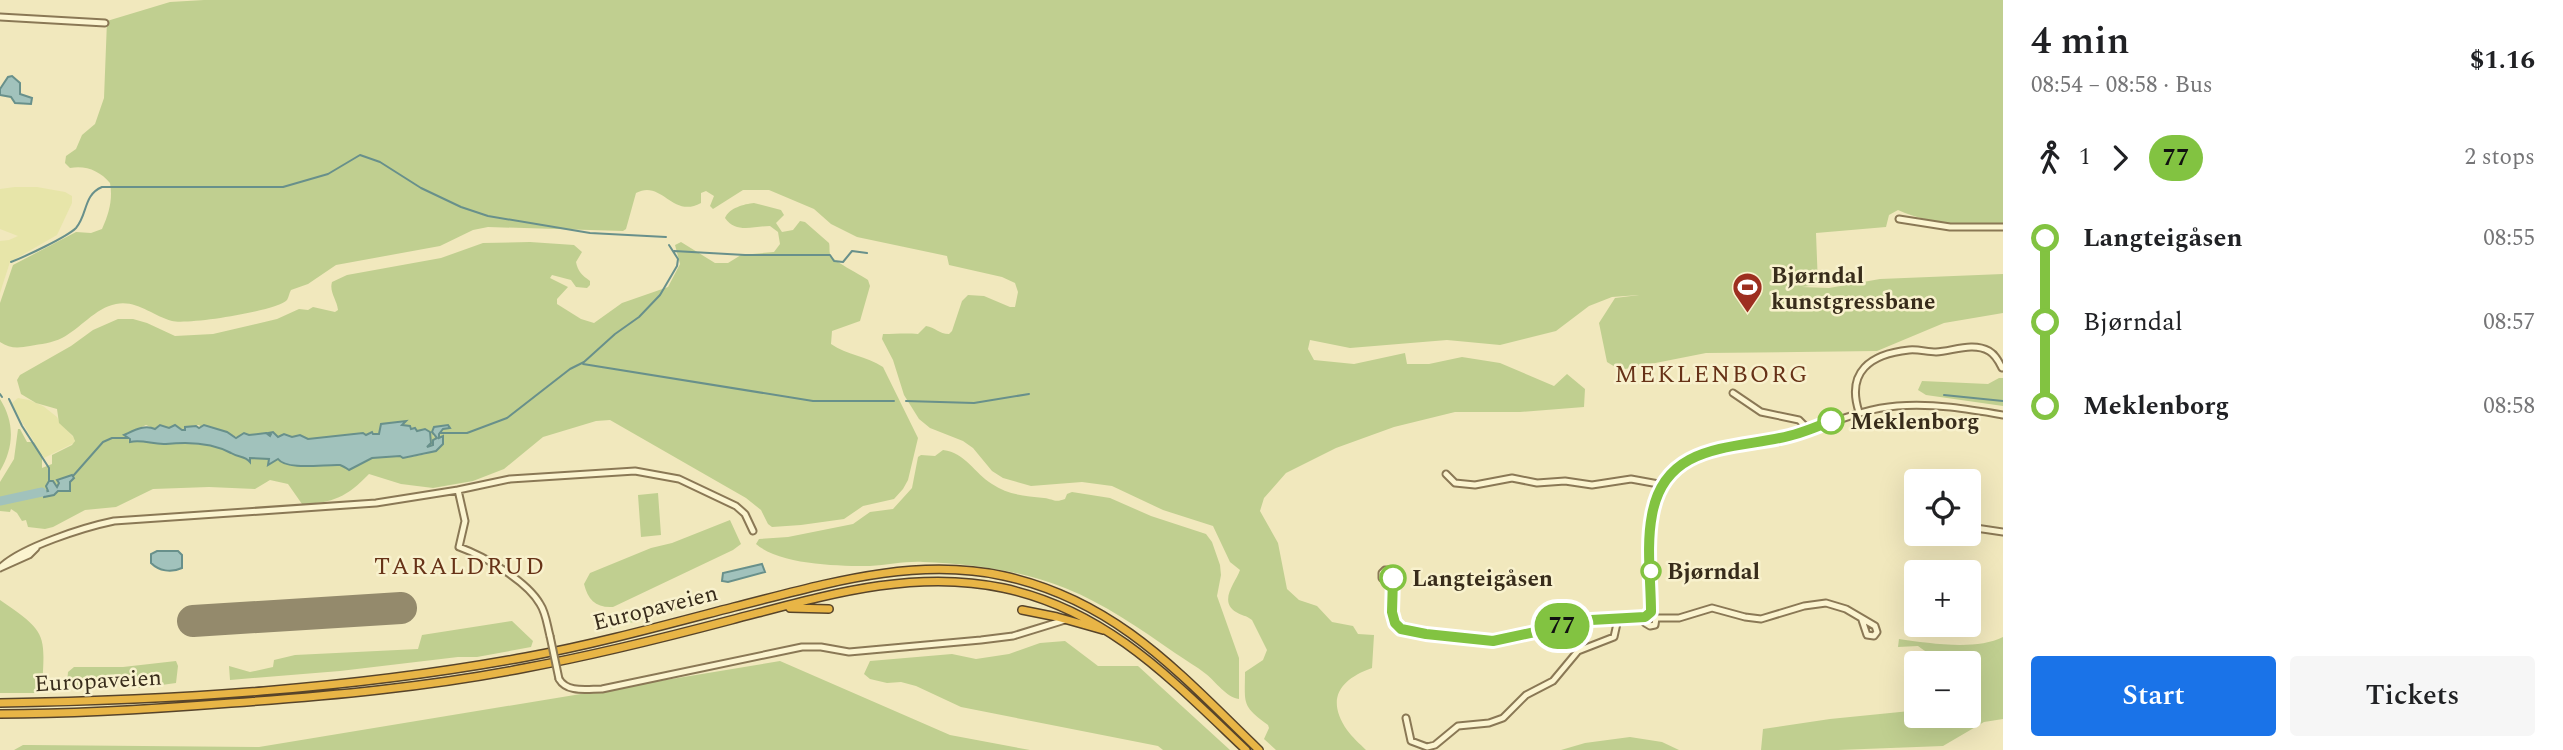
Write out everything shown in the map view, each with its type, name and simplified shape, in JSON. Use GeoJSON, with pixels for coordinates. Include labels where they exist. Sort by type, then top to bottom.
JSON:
{"type":"FeatureCollection","features":[{"type":"Feature","properties":{"kind":"highway","name":"Europaveien"},"geometry":{"type":"LineString","coordinates":[[0,703],[187,695],[424,673],[527,657],[608,640],[863,576],[943,569],[985,573],[1022,581],[1067,596],[1107,616],[1160,656],[1259,750]]}},
{"type":"Feature","properties":{"kind":"highway","name":"Europaveien"},"geometry":{"type":"LineString","coordinates":[[0,715],[336,695],[436,683],[586,656],[873,586],[950,581],[1000,587],[1037,597],[1079,614],[1115,634],[1154,664],[1246,750]]}},
{"type":"Feature","properties":{"kind":"highway"},"geometry":{"type":"LineString","coordinates":[[775,608],[829,609]]}},
{"type":"Feature","properties":{"kind":"highway"},"geometry":{"type":"LineString","coordinates":[[1022,610],[1068,619],[1115,634]]}},
{"type":"Feature","properties":{"kind":"street"},"geometry":{"type":"LineString","coordinates":[[0,17],[105,23]]}},
{"type":"Feature","properties":{"kind":"street"},"geometry":{"type":"LineString","coordinates":[[1899,219],[1950,227],[2003,228]]}},
{"type":"Feature","properties":{"kind":"street"},"geometry":{"type":"LineString","coordinates":[[1859,412],[1854,392],[1858,374],[1868,363],[1888,355],[1909,350],[1934,352],[1976,348],[1992,353],[2002,368]]}},
{"type":"Feature","properties":{"kind":"street"},"geometry":{"type":"LineString","coordinates":[[1733,393],[1761,412],[1799,420],[1809,430]]}},
{"type":"Feature","properties":{"kind":"street"},"geometry":{"type":"LineString","coordinates":[[1645,617],[1645,623],[1656,625],[1656,618],[1651,612],[1651,523],[1655,504],[1664,485],[1683,463],[1703,452],[1784,438],[1859,412],[1893,406],[1948,406],[2003,415]]}},
{"type":"Feature","properties":{"kind":"street"},"geometry":{"type":"LineString","coordinates":[[0,568],[32,553],[36,548],[91,527],[124,520],[376,503],[458,490],[510,478],[623,471],[656,473],[679,479],[736,506],[745,514],[753,531]]}},
{"type":"Feature","properties":{"kind":"street"},"geometry":{"type":"LineString","coordinates":[[1446,474],[1455,483],[1475,485],[1512,478],[1537,483],[1565,481],[1592,485],[1631,479],[1664,485]]}},
{"type":"Feature","properties":{"kind":"street"},"geometry":{"type":"LineString","coordinates":[[458,490],[465,521],[459,547],[492,563],[527,588],[543,610],[559,679],[561,684],[568,687],[602,689],[802,647],[849,652],[1000,638],[1068,619]]}},
{"type":"Feature","properties":{"kind":"street"},"geometry":{"type":"LineString","coordinates":[[1981,529],[2003,532]]}},
{"type":"Feature","properties":{"kind":"street"},"geometry":{"type":"LineString","coordinates":[[1392,588],[1392,616],[1398,627],[1466,640],[1504,640],[1589,620],[1645,617],[1651,612]]}},
{"type":"Feature","properties":{"kind":"street"},"geometry":{"type":"LineString","coordinates":[[1656,618],[1679,618],[1712,608],[1761,619],[1804,606],[1826,603],[1846,609],[1862,620]]}},
{"type":"Feature","properties":{"kind":"street"},"geometry":{"type":"LineString","coordinates":[[1406,718],[1411,741],[1427,747],[1435,745],[1458,726],[1497,721],[1530,693],[1553,681],[1578,651],[1614,637],[1618,620]]}},
{"type":"Feature","properties":{"kind":"shaded area"},"geometry":{"type":"Polygon","coordinates":[[[37,187],[65,192],[72,196],[72,203],[57,235],[10,262],[0,293],[0,241],[18,236],[0,229],[0,189],[37,187]]]}},
{"type":"Feature","properties":{"kind":"shaded area"},"geometry":{"type":"Polygon","coordinates":[[[18,398],[43,406],[57,417],[75,439],[74,443],[44,458],[14,409],[12,403],[18,398]]]}},
{"type":"Feature","properties":{"kind":"green space"},"geometry":{"type":"Polygon","coordinates":[[[2003,0],[2003,227],[1936,221],[1898,210],[1889,215],[1886,227],[1816,233],[1818,285],[1802,287],[1829,288],[1880,279],[2003,274],[2003,313],[1944,323],[1877,351],[1706,353],[1620,370],[1607,362],[1599,323],[1615,298],[1639,295],[1612,297],[1589,306],[1556,331],[1500,345],[1447,340],[1350,348],[1310,340],[1308,349],[1314,360],[1354,364],[1405,353],[1407,364],[1429,364],[1462,357],[1500,363],[1554,386],[1567,374],[1585,389],[1584,407],[1520,412],[1455,412],[1394,427],[1336,448],[1286,473],[1264,498],[1260,511],[1278,543],[1287,589],[1299,600],[1317,606],[1332,622],[1353,626],[1358,634],[1374,635],[1372,668],[1345,684],[1337,699],[1340,719],[1349,733],[1366,750],[1276,750],[1264,739],[1268,725],[1253,713],[1245,698],[1245,672],[1263,660],[1267,650],[1252,620],[1236,612],[1228,602],[1240,570],[1230,562],[1213,526],[1163,510],[1112,486],[1082,482],[1031,486],[1003,478],[992,471],[973,448],[963,441],[930,428],[919,419],[904,395],[893,360],[882,339],[883,334],[918,334],[926,326],[949,334],[962,301],[968,295],[984,296],[1015,307],[1018,292],[1015,283],[1002,277],[949,265],[947,256],[857,237],[831,224],[814,209],[769,190],[743,190],[713,209],[710,206],[714,196],[706,191],[701,193],[701,203],[691,207],[682,206],[660,194],[645,190],[636,193],[626,229],[623,231],[488,227],[473,230],[440,246],[336,265],[308,284],[291,290],[287,300],[280,304],[250,313],[181,322],[165,319],[124,303],[108,306],[69,334],[54,341],[18,347],[0,342],[0,303],[13,265],[76,232],[91,233],[102,229],[107,218],[111,201],[110,183],[92,170],[70,168],[65,163],[66,156],[76,149],[82,135],[95,124],[104,98],[107,21],[170,2],[2003,0]]]}},
{"type":"Feature","properties":{"kind":"green space"},"geometry":{"type":"Polygon","coordinates":[[[754,203],[781,210],[784,215],[776,223],[782,232],[793,230],[800,221],[805,222],[829,243],[832,257],[868,280],[870,286],[860,321],[832,331],[831,344],[883,367],[918,438],[908,480],[894,499],[863,506],[844,519],[772,527],[761,510],[746,498],[610,420],[596,421],[543,437],[504,469],[473,481],[433,488],[401,484],[369,474],[339,497],[302,504],[288,484],[270,480],[255,489],[153,489],[116,507],[85,510],[45,529],[28,527],[26,520],[22,521],[11,509],[10,512],[0,511],[0,482],[14,459],[18,429],[27,442],[34,442],[42,455],[42,468],[52,464],[52,455],[75,441],[59,423],[57,409],[36,403],[21,394],[17,380],[20,375],[93,330],[118,319],[147,323],[175,336],[213,334],[277,319],[299,309],[308,310],[313,307],[335,312],[338,310],[332,282],[347,275],[441,258],[483,243],[530,242],[574,245],[582,252],[576,262],[581,273],[590,281],[587,288],[576,287],[571,280],[552,275],[550,278],[568,287],[557,299],[557,304],[581,319],[594,323],[622,303],[668,287],[680,264],[675,245],[681,242],[715,263],[728,263],[741,255],[774,252],[780,244],[778,232],[770,226],[740,228],[725,218],[733,209],[754,203]],[[392,422],[381,424],[379,434],[370,432],[366,435],[363,433],[308,439],[300,435],[292,437],[284,434],[278,437],[272,433],[268,434],[271,434],[270,436],[244,433],[240,438],[204,425],[185,427],[185,430],[182,430],[175,425],[169,428],[160,425],[155,429],[146,425],[127,434],[129,441],[213,446],[246,458],[249,462],[250,458],[269,459],[268,465],[278,459],[291,466],[341,465],[348,469],[372,458],[403,458],[427,454],[443,443],[439,434],[443,429],[450,428],[448,425],[435,427],[433,436],[437,438],[433,441],[434,445],[427,447],[431,439],[425,429],[416,431],[410,426],[392,422]],[[72,475],[58,479],[57,487],[53,481],[49,481],[46,486],[49,491],[43,493],[43,496],[71,490],[70,482],[74,478],[72,475]]]}},
{"type":"Feature","properties":{"kind":"green space"},"geometry":{"type":"Polygon","coordinates":[[[2003,378],[2003,406],[1926,395],[1918,390],[1922,381],[1988,384],[2003,378]]]}},
{"type":"Feature","properties":{"kind":"green space"},"geometry":{"type":"Polygon","coordinates":[[[0,399],[8,417],[11,435],[8,453],[0,471],[0,399]]]}},
{"type":"Feature","properties":{"kind":"green space"},"geometry":{"type":"Polygon","coordinates":[[[943,450],[958,455],[986,480],[1010,493],[1056,501],[1065,499],[1067,494],[1072,492],[1110,498],[1151,516],[1206,534],[1212,542],[1220,565],[1217,596],[1239,658],[1239,699],[1121,617],[1080,594],[1048,582],[1013,572],[959,564],[917,562],[857,566],[810,563],[780,556],[756,544],[759,539],[788,537],[853,524],[870,512],[893,509],[912,488],[918,457],[935,456],[943,450]]]}},
{"type":"Feature","properties":{"kind":"green space"},"geometry":{"type":"Polygon","coordinates":[[[658,493],[661,535],[641,537],[638,495],[658,493]]]}},
{"type":"Feature","properties":{"kind":"green space"},"geometry":{"type":"Polygon","coordinates":[[[730,520],[741,544],[733,550],[613,607],[597,604],[588,594],[584,584],[590,573],[730,520]]]}},
{"type":"Feature","properties":{"kind":"green space"},"geometry":{"type":"Polygon","coordinates":[[[0,600],[27,620],[40,636],[43,657],[42,690],[39,693],[0,693],[0,600]]]}},
{"type":"Feature","properties":{"kind":"green space"},"geometry":{"type":"Polygon","coordinates":[[[684,601],[685,607],[602,631],[612,621],[655,610],[660,605],[684,601]]]}},
{"type":"Feature","properties":{"kind":"green space"},"geometry":{"type":"Polygon","coordinates":[[[512,621],[533,641],[531,647],[477,657],[230,680],[229,666],[250,672],[273,667],[274,660],[295,655],[418,649],[422,635],[512,621]]]}},
{"type":"Feature","properties":{"kind":"green space"},"geometry":{"type":"Polygon","coordinates":[[[2003,637],[2003,719],[1981,724],[1981,651],[1926,651],[1918,646],[1898,647],[1899,639],[1966,645],[2003,637]]]}},
{"type":"Feature","properties":{"kind":"green space"},"geometry":{"type":"Polygon","coordinates":[[[1065,641],[1098,666],[1138,666],[1230,750],[1163,750],[1158,746],[961,707],[916,686],[901,682],[887,683],[870,679],[864,674],[870,661],[952,654],[976,659],[1009,654],[1040,643],[1065,641]]]}},
{"type":"Feature","properties":{"kind":"green space"},"geometry":{"type":"Polygon","coordinates":[[[176,661],[176,683],[140,688],[109,683],[73,688],[67,684],[68,672],[74,667],[123,667],[176,661]]]}},
{"type":"Feature","properties":{"kind":"green space"},"geometry":{"type":"Polygon","coordinates":[[[780,661],[950,735],[1030,750],[14,750],[23,745],[259,747],[780,661]]]}},
{"type":"Feature","properties":{"kind":"green space"},"geometry":{"type":"Polygon","coordinates":[[[1904,712],[1904,728],[1974,728],[1943,746],[1761,750],[1763,729],[1904,712]]]}},
{"type":"Feature","properties":{"kind":"green space"},"geometry":{"type":"Polygon","coordinates":[[[1630,737],[1662,742],[1679,750],[1561,750],[1585,743],[1630,737]]]}},
{"type":"Feature","properties":{"kind":"water"},"geometry":{"type":"Polygon","coordinates":[[[12,76],[20,83],[20,94],[32,98],[31,104],[15,103],[11,97],[0,95],[0,89],[8,77],[12,76]]]}},
{"type":"Feature","properties":{"kind":"water"},"geometry":{"type":"Polygon","coordinates":[[[406,421],[402,425],[417,431],[425,429],[430,432],[431,443],[427,447],[433,445],[433,440],[437,438],[432,432],[434,427],[448,425],[450,428],[443,429],[439,434],[439,438],[443,436],[443,444],[436,451],[403,458],[372,458],[349,470],[340,465],[290,465],[278,459],[268,465],[269,459],[250,458],[250,462],[223,449],[206,445],[130,442],[124,435],[143,428],[155,429],[160,425],[169,428],[175,425],[185,430],[185,427],[199,428],[204,425],[227,432],[236,438],[244,433],[266,433],[270,436],[268,433],[273,432],[278,437],[284,434],[292,437],[300,435],[308,439],[363,433],[366,435],[372,432],[379,434],[381,424],[406,421]]]}},
{"type":"Feature","properties":{"kind":"water"},"geometry":{"type":"Polygon","coordinates":[[[72,475],[74,478],[70,482],[70,491],[58,491],[54,495],[44,497],[43,492],[48,491],[46,486],[49,481],[53,481],[57,487],[57,480],[72,475]]]}},
{"type":"Feature","properties":{"kind":"water"},"geometry":{"type":"Polygon","coordinates":[[[157,551],[178,551],[182,555],[182,568],[169,571],[154,566],[151,563],[151,554],[157,551]]]}},
{"type":"Feature","properties":{"kind":"water"},"geometry":{"type":"Polygon","coordinates":[[[762,564],[765,572],[728,582],[722,581],[723,573],[762,564]]]}},
{"type":"Feature","properties":{"kind":"waterway"},"geometry":{"type":"LineString","coordinates":[[11,262],[76,228],[92,195],[102,187],[283,187],[328,174],[360,155],[380,162],[421,188],[461,207],[488,216],[590,233],[666,237]]}},
{"type":"Feature","properties":{"kind":"waterway"},"geometry":{"type":"LineString","coordinates":[[440,433],[467,433],[507,418],[570,369],[584,362],[639,317],[660,295],[677,266],[678,259],[669,245]]}},
{"type":"Feature","properties":{"kind":"waterway"},"geometry":{"type":"LineString","coordinates":[[674,251],[745,255],[830,255],[834,261],[843,262],[852,251],[867,253]]}},
{"type":"Feature","properties":{"kind":"waterway"},"geometry":{"type":"LineString","coordinates":[[583,364],[813,401],[894,401]]}},
{"type":"Feature","properties":{"kind":"waterway"},"geometry":{"type":"LineString","coordinates":[[906,401],[974,403],[1029,394]]}},
{"type":"Feature","properties":{"kind":"waterway"},"geometry":{"type":"LineString","coordinates":[[1944,395],[2003,401]]}},
{"type":"Feature","properties":{"kind":"waterway"},"geometry":{"type":"LineString","coordinates":[[9,399],[22,426],[49,468],[49,481]]}},
{"type":"Feature","properties":{"kind":"waterway"},"geometry":{"type":"LineString","coordinates":[[73,476],[103,442],[112,438],[128,438]]}},
{"type":"Feature","properties":{"kind":"waterway"},"geometry":{"type":"LineString","coordinates":[[0,501],[42,492]]}},
{"type":"Feature","properties":{"kind":"runway"},"geometry":{"type":"LineString","coordinates":[[193,621],[401,608]]}},
{"type":"Feature","properties":{"kind":"bus line","name":"77"},"geometry":{"type":"LineString","coordinates":[[1393,578],[1392,619],[1401,629],[1426,634],[1493,641],[1591,620],[1645,617],[1651,612],[1652,513],[1663,487],[1676,470],[1692,457],[1709,450],[1784,438],[1831,421]]}},
{"type":"Feature","properties":{"kind":"place","name":"Bjørndal kunstgressbane"},"geometry":{"type":"Point","coordinates":[1748,315]}},
{"type":"Feature","properties":{"kind":"place","name":"Meklenborg"},"geometry":{"type":"Point","coordinates":[1831,421]}},
{"type":"Feature","properties":{"kind":"place","name":"Bjørndal"},"geometry":{"type":"Point","coordinates":[1651,571]}},
{"type":"Feature","properties":{"kind":"place","name":"Langteigåsen"},"geometry":{"type":"Point","coordinates":[1393,578]}},
{"type":"Feature","properties":{"kind":"district","name":"MEKLENBORG"},"geometry":{"type":"Point","coordinates":[1712,374]}},
{"type":"Feature","properties":{"kind":"district","name":"TARALDRUD"},"geometry":{"type":"Point","coordinates":[460,566]}}]}
